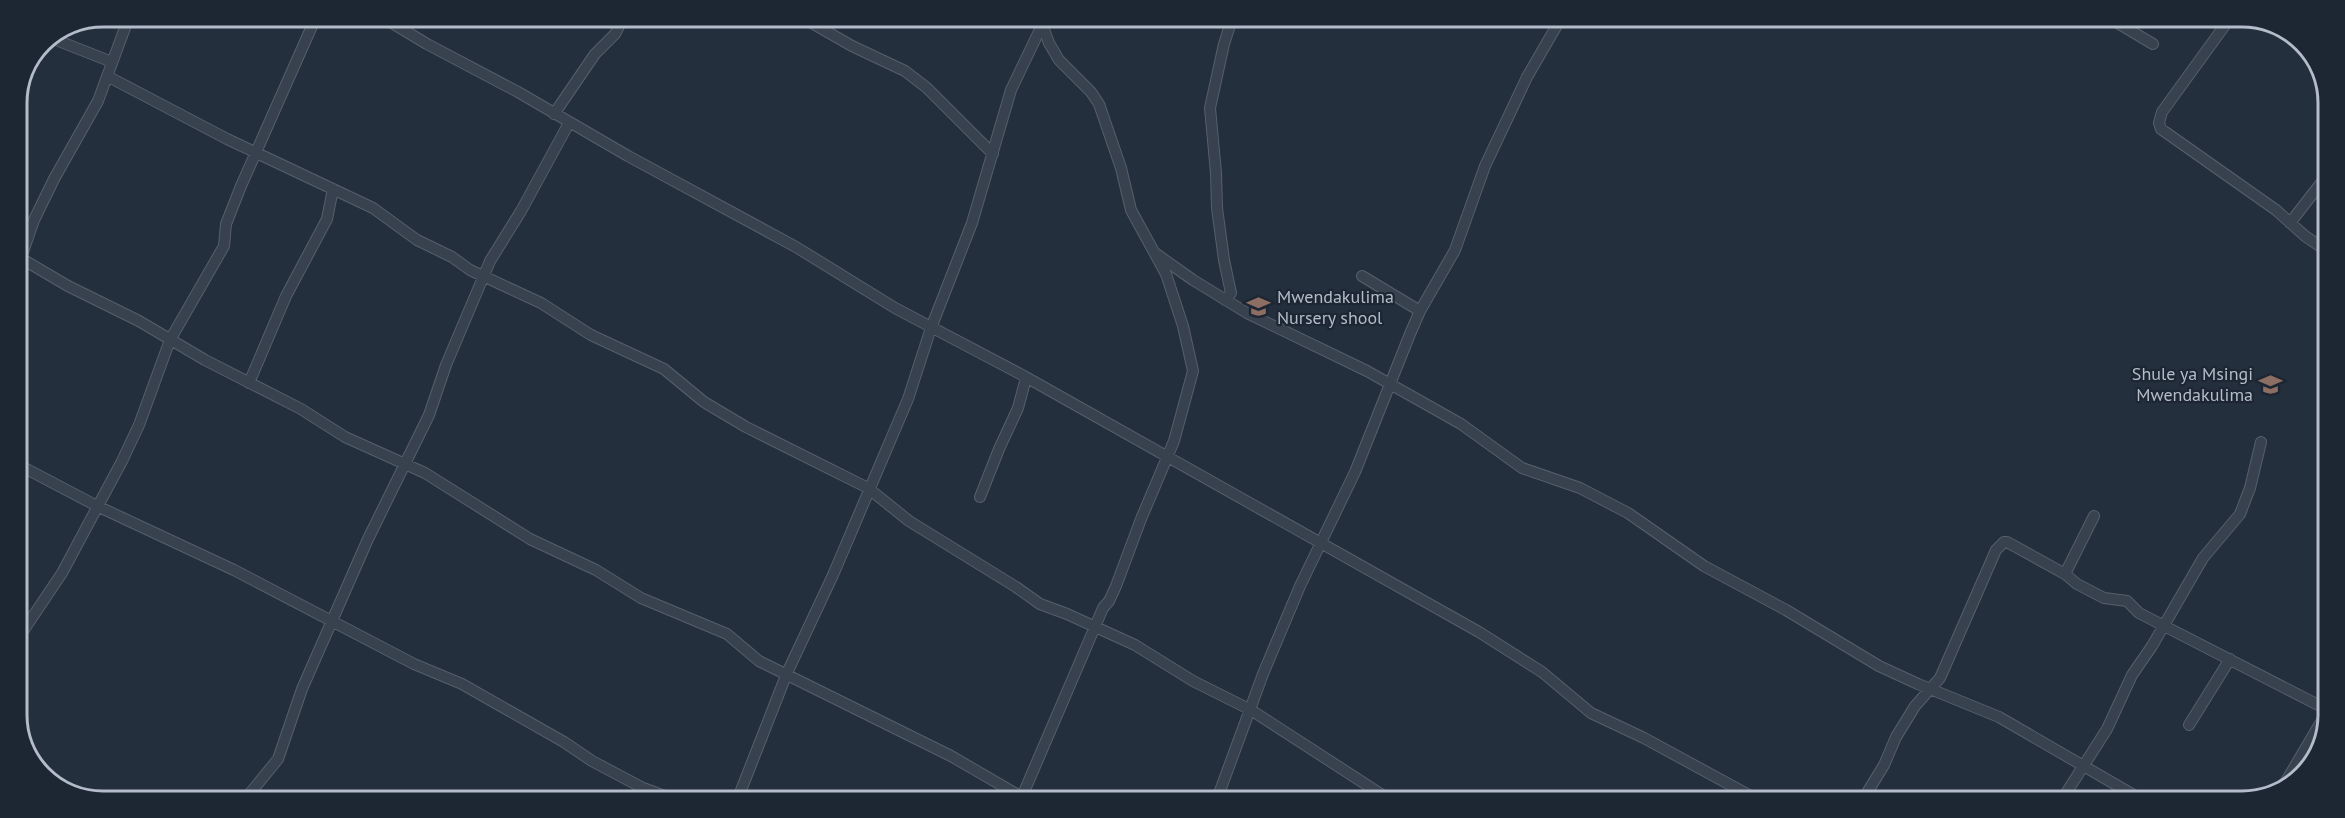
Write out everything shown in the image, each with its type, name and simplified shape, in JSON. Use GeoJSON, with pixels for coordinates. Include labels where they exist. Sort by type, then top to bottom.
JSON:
{"type":"FeatureCollection","features":[{"type":"Feature","properties":{"kind":"street"},"geometry":{"type":"LineString","coordinates":[[27,238],[76,137],[98,101],[125,27]]}},
{"type":"Feature","properties":{"kind":"street"},"geometry":{"type":"LineString","coordinates":[[27,625],[62,573],[122,461],[139,425],[170,340],[224,246],[226,224],[312,27]]}},
{"type":"Feature","properties":{"kind":"street"},"geometry":{"type":"LineString","coordinates":[[400,27],[796,247],[895,308],[1026,378],[1479,632],[1523,658],[1591,713],[1644,738],[1740,791]]}},
{"type":"Feature","properties":{"kind":"street"},"geometry":{"type":"LineString","coordinates":[[554,114],[595,54],[615,34],[618,27]]}},
{"type":"Feature","properties":{"kind":"street"},"geometry":{"type":"LineString","coordinates":[[819,27],[904,71],[927,88],[993,154]]}},
{"type":"Feature","properties":{"kind":"street"},"geometry":{"type":"LineString","coordinates":[[741,791],[787,673],[833,575],[868,488],[908,399],[972,223],[1015,78],[1041,27]]}},
{"type":"Feature","properties":{"kind":"street"},"geometry":{"type":"LineString","coordinates":[[1026,791],[1102,608],[1109,601],[1116,586],[1141,519],[1168,457],[1182,416],[1193,371],[1184,326],[1166,274],[1131,210],[1121,168],[1099,104],[1091,92],[1059,60],[1049,43],[1045,27]]}},
{"type":"Feature","properties":{"kind":"street"},"geometry":{"type":"LineString","coordinates":[[1225,300],[1231,293],[1217,208],[1210,108],[1229,27]]}},
{"type":"Feature","properties":{"kind":"street"},"geometry":{"type":"LineString","coordinates":[[1220,791],[1263,674],[1390,385],[1420,311],[1455,249],[1480,176],[1527,77],[1556,27]]}},
{"type":"Feature","properties":{"kind":"street"},"geometry":{"type":"LineString","coordinates":[[2124,27],[2153,44]]}},
{"type":"Feature","properties":{"kind":"street"},"geometry":{"type":"LineString","coordinates":[[2224,27],[2162,112],[2159,123],[2161,129],[2276,210],[2318,244]]}},
{"type":"Feature","properties":{"kind":"street"},"geometry":{"type":"LineString","coordinates":[[59,41],[112,62]]}},
{"type":"Feature","properties":{"kind":"street"},"geometry":{"type":"LineString","coordinates":[[107,76],[256,153],[373,208],[417,240],[440,250],[484,277],[541,303],[591,335],[664,369],[704,402],[746,428],[868,488],[909,521],[1040,604],[1135,645],[1193,681],[1251,710],[1376,791]]}},
{"type":"Feature","properties":{"kind":"street"},"geometry":{"type":"LineString","coordinates":[[252,791],[278,759],[302,689],[403,464],[435,399],[446,365],[490,261],[521,212],[569,123]]}},
{"type":"Feature","properties":{"kind":"street"},"geometry":{"type":"LineString","coordinates":[[2290,222],[2318,187]]}},
{"type":"Feature","properties":{"kind":"street"},"geometry":{"type":"LineString","coordinates":[[249,383],[286,296],[327,219],[333,189]]}},
{"type":"Feature","properties":{"kind":"street"},"geometry":{"type":"LineString","coordinates":[[1155,253],[1225,300],[1279,330],[1367,371],[1461,424],[1522,468],[1581,488],[1628,513],[1704,566],[1786,610],[1879,666],[1928,689],[1999,717],[2126,791]]}},
{"type":"Feature","properties":{"kind":"street"},"geometry":{"type":"LineString","coordinates":[[27,266],[120,310],[170,340],[315,417],[345,437],[436,479],[530,539],[597,570],[641,598],[727,634],[759,661],[951,756],[1011,791]]}},
{"type":"Feature","properties":{"kind":"street"},"geometry":{"type":"LineString","coordinates":[[1362,276],[1420,311]]}},
{"type":"Feature","properties":{"kind":"street"},"geometry":{"type":"LineString","coordinates":[[980,497],[1018,408],[1026,378]]}},
{"type":"Feature","properties":{"kind":"street"},"geometry":{"type":"LineString","coordinates":[[2067,791],[2107,729],[2129,680],[2164,626],[2203,558],[2240,514],[2250,488],[2261,442]]}},
{"type":"Feature","properties":{"kind":"street"},"geometry":{"type":"LineString","coordinates":[[27,469],[97,506],[234,570],[405,659],[462,684],[613,772],[651,791]]}},
{"type":"Feature","properties":{"kind":"street"},"geometry":{"type":"LineString","coordinates":[[2065,574],[2094,516]]}},
{"type":"Feature","properties":{"kind":"street"},"geometry":{"type":"LineString","coordinates":[[1868,791],[1915,706],[1940,678],[1991,559],[2001,544],[2007,542],[2104,598],[2127,601],[2139,614],[2318,705]]}},
{"type":"Feature","properties":{"kind":"street"},"geometry":{"type":"LineString","coordinates":[[2189,725],[2230,659]]}},
{"type":"Feature","properties":{"kind":"street"},"geometry":{"type":"LineString","coordinates":[[2291,773],[2316,731]]}},
{"type":"Feature","properties":{"kind":"place","name":"Mwendakulima Nursery shool"},"geometry":{"type":"Point","coordinates":[1259,307]}},
{"type":"Feature","properties":{"kind":"place","name":"Shule ya Msingi Mwendakulima"},"geometry":{"type":"Point","coordinates":[2271,384]}}]}
